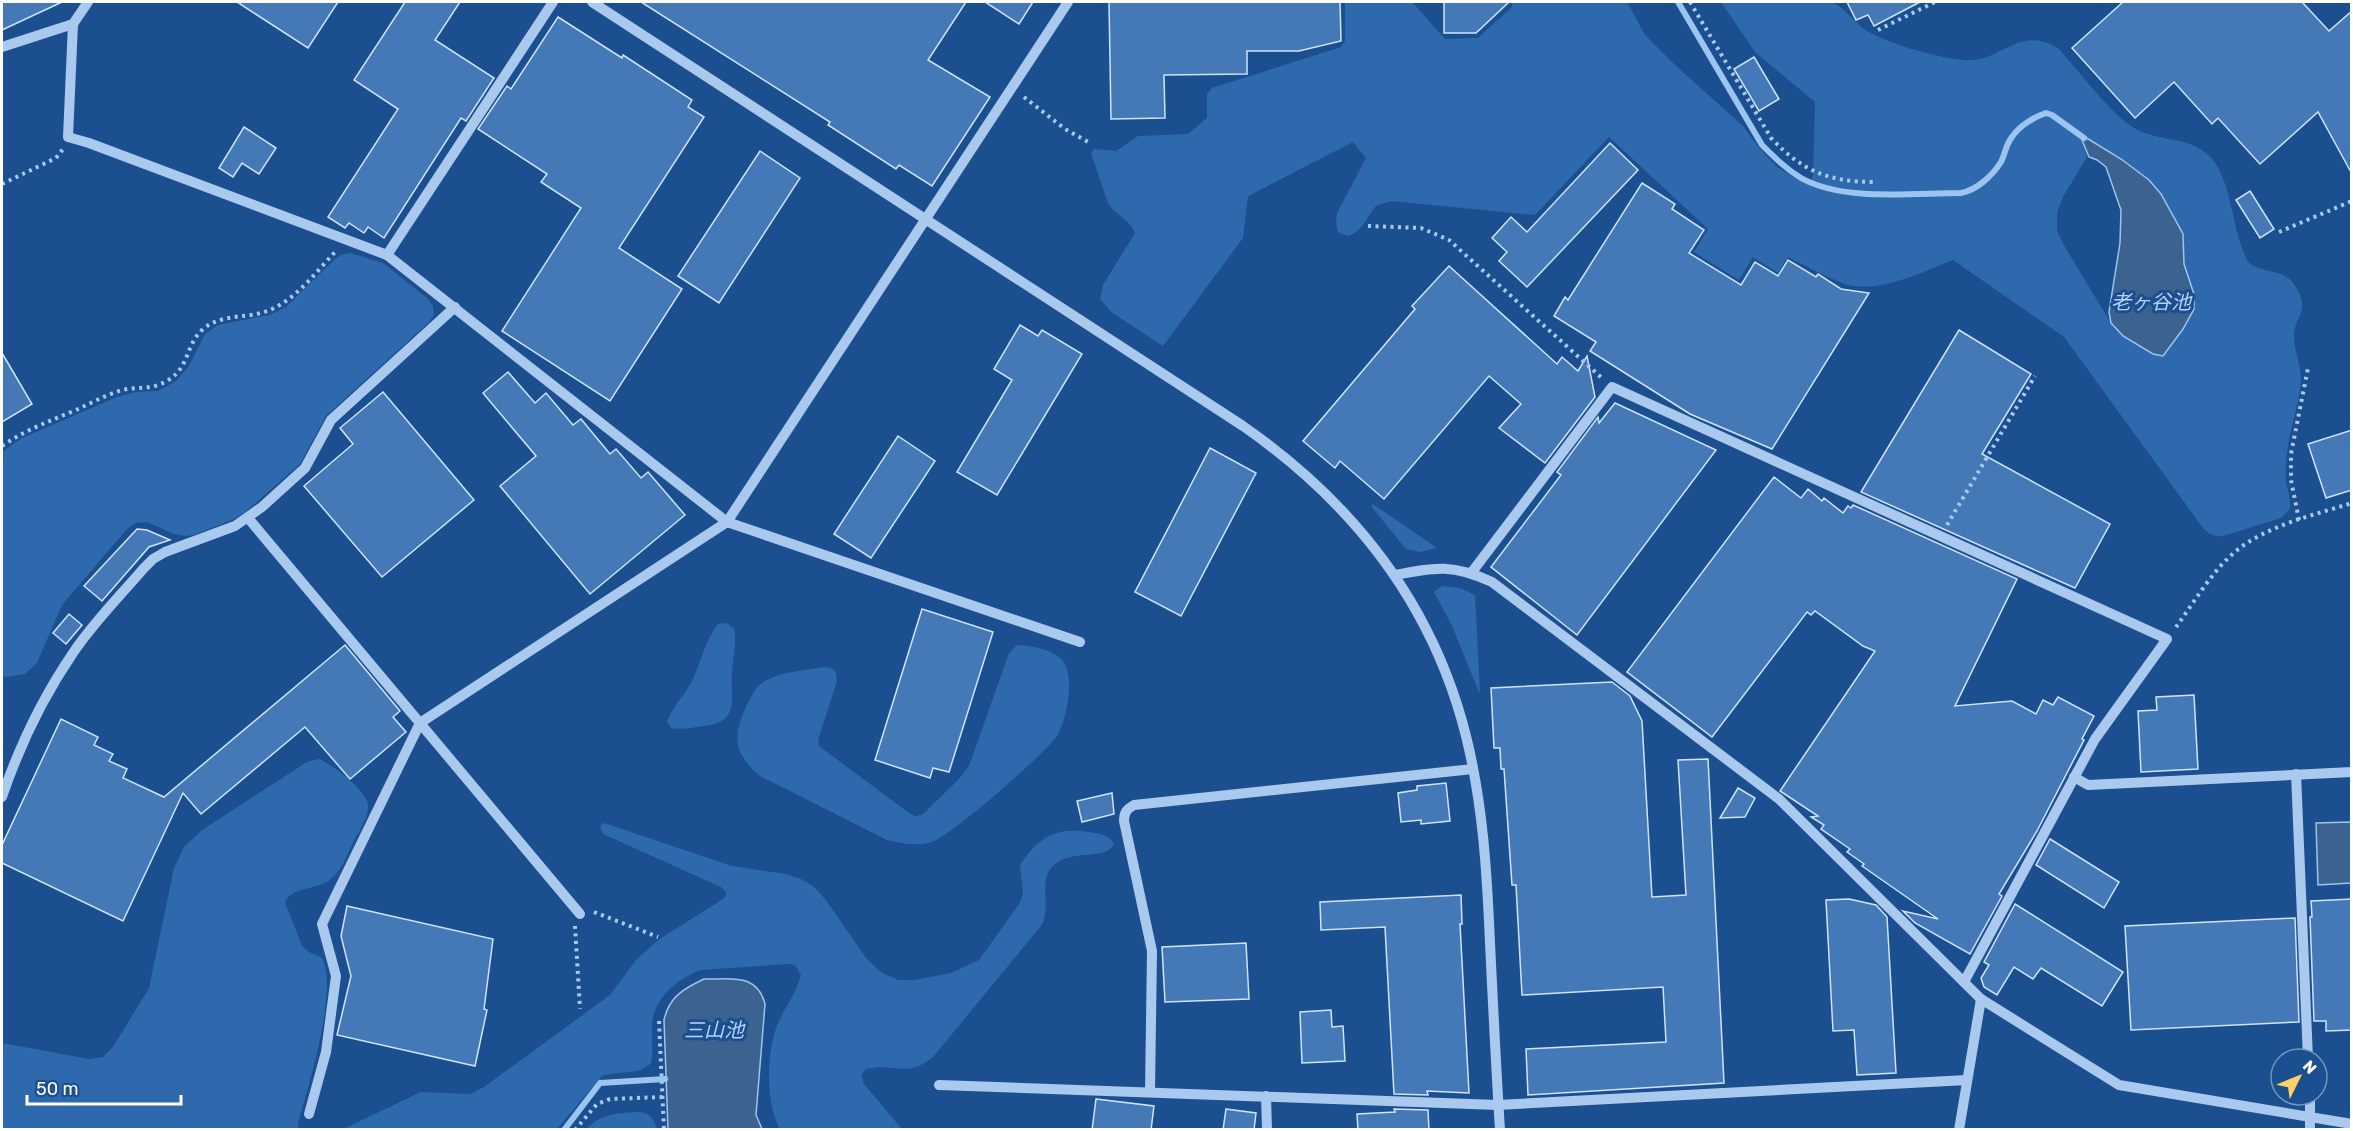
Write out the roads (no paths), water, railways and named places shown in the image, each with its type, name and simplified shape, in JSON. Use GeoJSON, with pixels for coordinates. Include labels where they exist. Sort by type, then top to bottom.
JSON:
{"type":"FeatureCollection","features":[{"type":"Feature","properties":{"kind":"street"},"geometry":{"type":"LineString","coordinates":[[88,2],[73,24],[68,137],[89,142],[387,255],[727,522],[1080,642]]}},
{"type":"Feature","properties":{"kind":"street"},"geometry":{"type":"LineString","coordinates":[[387,255],[553,2]]}},
{"type":"Feature","properties":{"kind":"street"},"geometry":{"type":"LineString","coordinates":[[592,2],[1278,450],[1311,478],[1369,541],[1395,575],[1419,616],[1444,668],[1456,701],[1473,768],[1486,872],[1500,1130]]}},
{"type":"Feature","properties":{"kind":"street"},"geometry":{"type":"LineString","coordinates":[[309,1114],[326,1052],[336,976],[322,924],[420,723],[727,522],[1068,2]]}},
{"type":"Feature","properties":{"kind":"street"},"geometry":{"type":"LineString","coordinates":[[2,47],[73,24]]}},
{"type":"Feature","properties":{"kind":"street"},"geometry":{"type":"LineString","coordinates":[[2,797],[18,754],[62,670],[87,634],[153,558],[220,532],[248,518],[305,468],[331,420],[454,307]]}},
{"type":"Feature","properties":{"kind":"street"},"geometry":{"type":"LineString","coordinates":[[1472,573],[1612,387],[2167,639],[2095,739],[1964,982]]}},
{"type":"Feature","properties":{"kind":"street"},"geometry":{"type":"LineString","coordinates":[[248,518],[580,914]]}},
{"type":"Feature","properties":{"kind":"street"},"geometry":{"type":"LineString","coordinates":[[1395,575],[1426,569],[1449,568],[1472,573],[1492,582],[1779,799],[1981,999],[2119,1086],[2310,1124],[2352,1124]]}},
{"type":"Feature","properties":{"kind":"street"},"geometry":{"type":"LineString","coordinates":[[1150,1092],[1152,951],[1124,820],[1124,814],[1128,808],[1134,805],[1473,768]]}},
{"type":"Feature","properties":{"kind":"street"},"geometry":{"type":"LineString","coordinates":[[2074,777],[2088,784],[2352,772]]}},
{"type":"Feature","properties":{"kind":"street"},"geometry":{"type":"LineString","coordinates":[[2296,774],[2307,1047]]}},
{"type":"Feature","properties":{"kind":"street"},"geometry":{"type":"LineString","coordinates":[[1959,1130],[1981,999]]}},
{"type":"Feature","properties":{"kind":"street"},"geometry":{"type":"LineString","coordinates":[[939,1085],[1498,1105],[1967,1080]]}},
{"type":"Feature","properties":{"kind":"street"},"geometry":{"type":"LineString","coordinates":[[1266,1096],[1268,1130]]}},
{"type":"Feature","properties":{"kind":"street"},"geometry":{"type":"LineString","coordinates":[[2310,1107],[2310,1124]]}},
{"type":"Feature","properties":{"kind":"water","name":"老ヶ谷池"},"geometry":{"type":"Polygon","coordinates":[[[2085,137],[2121,159],[2149,180],[2161,194],[2183,234],[2184,264],[2194,294],[2194,309],[2183,329],[2163,356],[2153,354],[2123,336],[2111,323],[2109,312],[2120,243],[2121,210],[2106,167],[2089,157],[2082,140],[2085,137]]]}},
{"type":"Feature","properties":{"kind":"water"},"geometry":{"type":"Polygon","coordinates":[[[2351,822],[2351,883],[2318,885],[2316,823],[2351,822]]]}},
{"type":"Feature","properties":{"kind":"water","name":"三山池"},"geometry":{"type":"Polygon","coordinates":[[[704,979],[733,979],[749,982],[756,987],[765,1004],[756,1115],[762,1129],[668,1129],[664,1020],[673,1000],[690,986],[704,979]]]}},
{"type":"Feature","properties":{"kind":"waterway"},"geometry":{"type":"LineString","coordinates":[[1678,2],[1762,145],[1790,171],[1818,186],[1858,193],[1900,195],[1961,193],[1973,189],[1989,177],[2001,162],[2008,143],[2015,133],[2027,122],[2041,115],[2046,113],[2052,115],[2084,138]]}},
{"type":"Feature","properties":{"kind":"waterway"},"geometry":{"type":"LineString","coordinates":[[564,1130],[600,1083],[665,1079]]}}]}
